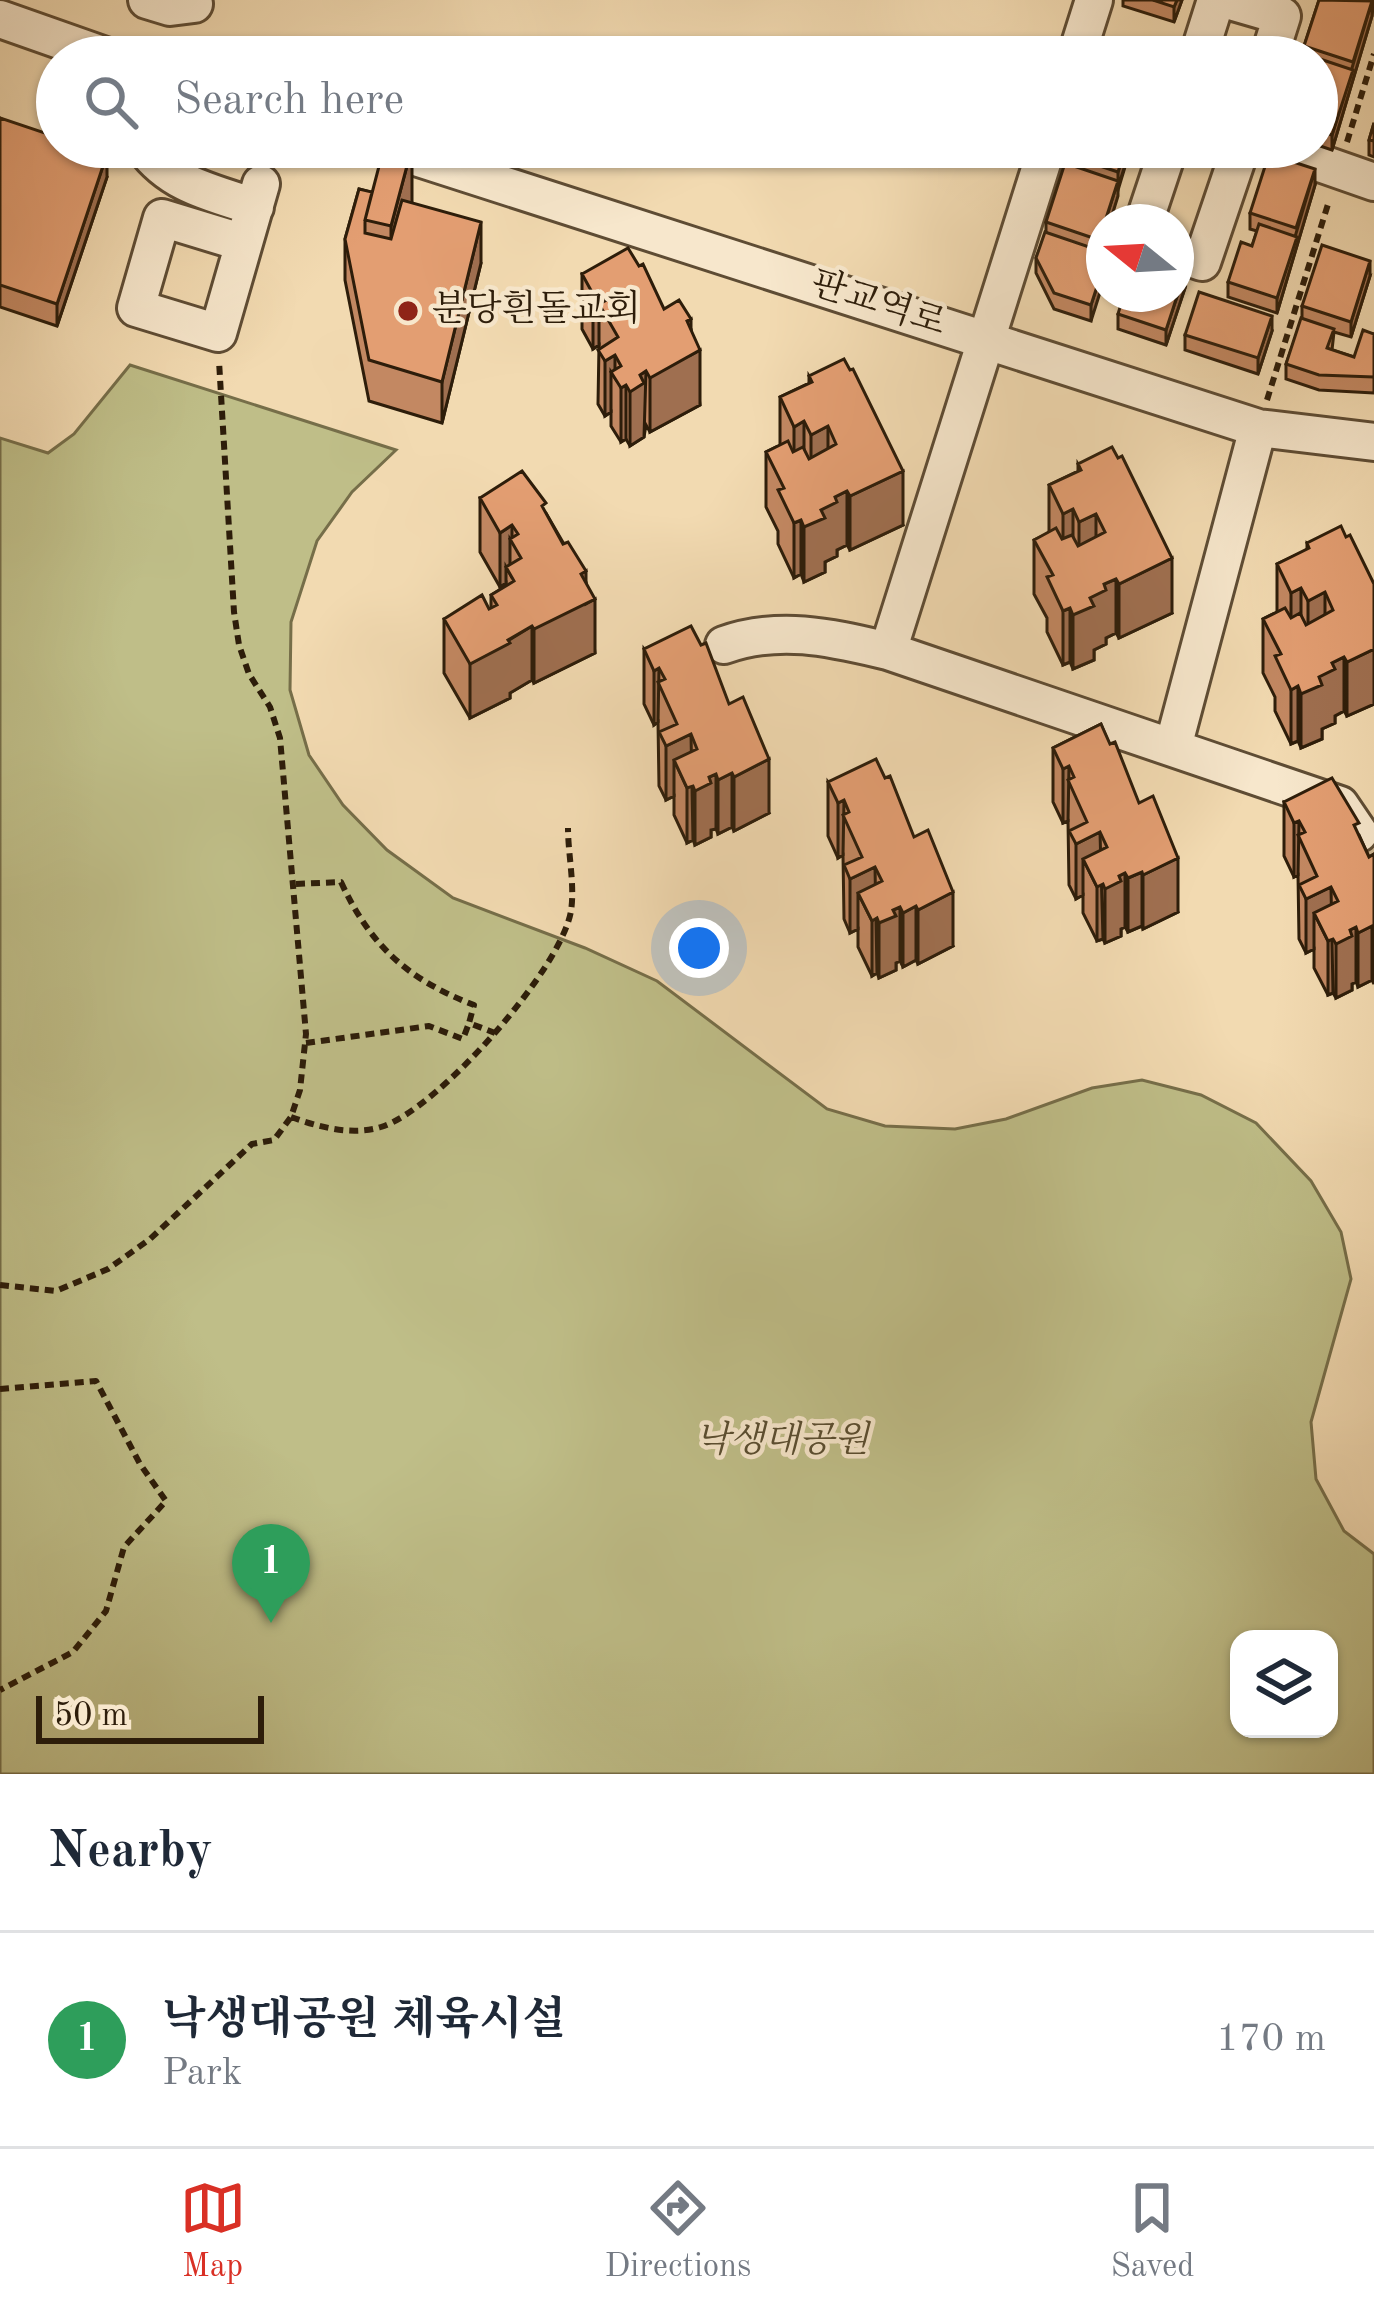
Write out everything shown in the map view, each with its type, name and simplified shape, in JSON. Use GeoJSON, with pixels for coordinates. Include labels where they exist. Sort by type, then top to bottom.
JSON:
{"type":"FeatureCollection","features":[{"type":"Feature","properties":{"kind":"street"},"geometry":{"type":"LineString","coordinates":[[147,0],[170,8],[194,4]]}},
{"type":"Feature","properties":{"kind":"street"},"geometry":{"type":"LineString","coordinates":[[1083,36],[1094,0]]}},
{"type":"Feature","properties":{"kind":"street"},"geometry":{"type":"LineString","coordinates":[[1205,36],[1216,0]]}},
{"type":"Feature","properties":{"kind":"street"},"geometry":{"type":"LineString","coordinates":[[1227,0],[1282,16],[1276,36]]}},
{"type":"Feature","properties":{"kind":"street"},"geometry":{"type":"LineString","coordinates":[[0,20],[47,36]]}},
{"type":"Feature","properties":{"kind":"street"},"geometry":{"type":"LineString","coordinates":[[161,168],[192,186],[258,195],[218,333],[136,308],[162,218],[244,243]]}},
{"type":"Feature","properties":{"kind":"street","name":"판교역로"},"geometry":{"type":"LineString","coordinates":[[450,168],[1258,428],[1374,442]]}},
{"type":"Feature","properties":{"kind":"street"},"geometry":{"type":"LineString","coordinates":[[888,651],[1040,168]]}},
{"type":"Feature","properties":{"kind":"street"},"geometry":{"type":"LineString","coordinates":[[1150,204],[1161,168]]}},
{"type":"Feature","properties":{"kind":"street"},"geometry":{"type":"LineString","coordinates":[[1194,259],[1202,262],[1234,168]]}},
{"type":"Feature","properties":{"kind":"street"},"geometry":{"type":"LineString","coordinates":[[1332,168],[1374,182]]}},
{"type":"Feature","properties":{"kind":"street"},"geometry":{"type":"LineString","coordinates":[[1173,747],[1258,428]]}},
{"type":"Feature","properties":{"kind":"street"},"geometry":{"type":"LineString","coordinates":[[724,645],[779,632],[888,651],[1340,805],[1359,833]]}},
{"type":"Feature","properties":{"kind":"path"},"geometry":{"type":"LineString","coordinates":[[1258,428],[1374,54]]}},
{"type":"Feature","properties":{"kind":"path"},"geometry":{"type":"LineString","coordinates":[[0,1285],[56,1291],[108,1268],[150,1239],[252,1144],[274,1140],[291,1117],[305,1064],[280,738],[270,707],[249,674],[234,612],[220,438],[218,333]]}},
{"type":"Feature","properties":{"kind":"path"},"geometry":{"type":"LineString","coordinates":[[291,1117],[343,1131],[376,1129],[402,1119],[494,1033],[554,954],[566,927],[572,908],[568,828]]}},
{"type":"Feature","properties":{"kind":"path"},"geometry":{"type":"LineString","coordinates":[[294,884],[341,882],[366,927],[398,964],[427,986],[474,1005],[463,1039],[429,1026],[306,1043]]}},
{"type":"Feature","properties":{"kind":"path"},"geometry":{"type":"LineString","coordinates":[[469,1024],[494,1033]]}},
{"type":"Feature","properties":{"kind":"path"},"geometry":{"type":"LineString","coordinates":[[0,1389],[96,1382],[140,1464],[166,1501],[124,1547],[106,1611],[73,1652],[0,1690]]}},
{"type":"Feature","properties":{"kind":"green space","name":"낙생대공원"},"geometry":{"type":"Polygon","coordinates":[[[130,365],[396,450],[352,492],[317,541],[291,622],[290,690],[309,755],[343,805],[387,850],[453,898],[657,981],[827,1109],[885,1126],[955,1129],[1006,1119],[1092,1088],[1142,1080],[1201,1095],[1256,1123],[1311,1181],[1341,1232],[1351,1279],[1311,1422],[1316,1479],[1344,1531],[1374,1554],[1374,1774],[0,1774],[0,438],[48,453],[74,434],[130,365]]]}},
{"type":"Feature","properties":{"kind":"building"},"geometry":{"type":"Polygon","coordinates":[[[1319,0],[1372,1],[1353,62],[1338,57],[1338,36],[1307,36],[1319,0]]]}},
{"type":"Feature","properties":{"kind":"building"},"geometry":{"type":"Polygon","coordinates":[[[1338,65],[1353,70],[1338,116],[1338,65]]]}},
{"type":"Feature","properties":{"kind":"building"},"geometry":{"type":"Polygon","coordinates":[[[0,118],[36,130],[36,168],[102,168],[57,304],[0,285],[0,118]]]}},
{"type":"Feature","properties":{"kind":"building"},"geometry":{"type":"Polygon","coordinates":[[[379,168],[406,168],[391,226],[365,220],[379,168]]]}},
{"type":"Feature","properties":{"kind":"building"},"geometry":{"type":"Polygon","coordinates":[[[1063,168],[1080,168],[1118,181],[1111,204],[1086,204],[1086,236],[1046,222],[1063,168]]]}},
{"type":"Feature","properties":{"kind":"building"},"geometry":{"type":"Polygon","coordinates":[[[1264,168],[1315,169],[1296,228],[1250,213],[1264,168]]]}},
{"type":"Feature","properties":{"kind":"building"},"geometry":{"type":"Polygon","coordinates":[[[359,189],[372,192],[365,233],[391,239],[402,200],[481,222],[442,382],[369,360],[345,239],[359,189]]]}},
{"type":"Feature","properties":{"kind":"building"},"geometry":{"type":"Polygon","coordinates":[[[1259,224],[1297,237],[1277,298],[1228,282],[1241,242],[1252,246],[1259,224]]]}},
{"type":"Feature","properties":{"kind":"building"},"geometry":{"type":"Polygon","coordinates":[[[1045,232],[1086,246],[1086,303],[1054,293],[1036,258],[1045,232]]]}},
{"type":"Feature","properties":{"kind":"building"},"geometry":{"type":"Polygon","coordinates":[[[1322,245],[1370,261],[1351,322],[1302,306],[1322,245]]]}},
{"type":"Feature","properties":{"kind":"building"},"geometry":{"type":"Polygon","coordinates":[[[628,248],[639,266],[643,264],[664,309],[679,300],[691,319],[687,321],[700,350],[650,378],[646,371],[640,375],[644,383],[630,392],[626,385],[621,388],[611,372],[621,366],[615,355],[605,361],[598,350],[618,337],[599,304],[605,301],[599,291],[593,294],[582,274],[628,248]]]}},
{"type":"Feature","properties":{"kind":"building"},"geometry":{"type":"Polygon","coordinates":[[[1199,292],[1272,316],[1258,358],[1185,335],[1199,292]]]}},
{"type":"Feature","properties":{"kind":"building"},"geometry":{"type":"Polygon","coordinates":[[[1119,312],[1172,312],[1166,330],[1119,312]]]}},
{"type":"Feature","properties":{"kind":"building"},"geometry":{"type":"Polygon","coordinates":[[[1301,318],[1334,329],[1327,348],[1354,357],[1363,330],[1374,334],[1374,377],[1319,375],[1286,364],[1301,318]]]}},
{"type":"Feature","properties":{"kind":"building"},"geometry":{"type":"Polygon","coordinates":[[[844,359],[903,471],[850,496],[847,491],[835,497],[837,502],[821,510],[825,518],[804,527],[801,520],[794,523],[766,452],[788,441],[793,452],[803,447],[809,459],[836,444],[828,426],[811,435],[804,421],[794,427],[780,397],[844,359]]]}},
{"type":"Feature","properties":{"kind":"building"},"geometry":{"type":"Polygon","coordinates":[[[1112,447],[1118,458],[1122,456],[1172,558],[1119,584],[1116,579],[1104,584],[1106,590],[1090,598],[1094,606],[1073,615],[1070,608],[1063,611],[1047,577],[1053,575],[1034,540],[1056,528],[1062,539],[1072,535],[1078,546],[1105,532],[1096,514],[1079,522],[1073,509],[1063,514],[1049,485],[1081,470],[1078,464],[1112,447]]]}},
{"type":"Feature","properties":{"kind":"building"},"geometry":{"type":"Polygon","coordinates":[[[522,471],[546,503],[542,506],[563,544],[568,542],[586,571],[581,574],[595,599],[532,626],[470,664],[444,619],[482,595],[489,609],[497,605],[491,595],[514,581],[506,567],[521,558],[510,539],[518,534],[512,525],[500,533],[480,498],[522,471]]]}},
{"type":"Feature","properties":{"kind":"building"},"geometry":{"type":"Polygon","coordinates":[[[1341,526],[1374,584],[1374,649],[1347,662],[1344,657],[1332,663],[1335,669],[1319,677],[1322,685],[1301,694],[1298,686],[1291,690],[1275,656],[1281,654],[1263,619],[1285,608],[1291,618],[1300,613],[1306,625],[1333,610],[1325,592],[1308,601],[1301,588],[1291,593],[1277,564],[1341,526]]]}},
{"type":"Feature","properties":{"kind":"building"},"geometry":{"type":"Polygon","coordinates":[[[691,626],[701,645],[706,643],[729,704],[743,697],[769,759],[734,777],[732,773],[718,780],[716,774],[709,777],[711,783],[695,791],[693,786],[687,788],[674,760],[697,749],[691,734],[666,746],[659,732],[677,724],[658,682],[665,679],[659,668],[654,671],[644,649],[691,626]]]}},
{"type":"Feature","properties":{"kind":"building"},"geometry":{"type":"Polygon","coordinates":[[[1101,724],[1110,744],[1115,742],[1139,803],[1153,796],[1178,858],[1143,875],[1128,878],[1125,873],[1119,876],[1121,881],[1105,889],[1103,884],[1097,887],[1083,859],[1107,847],[1100,832],[1076,844],[1069,831],[1087,822],[1068,780],[1074,777],[1069,766],[1063,769],[1053,748],[1101,724]]]}},
{"type":"Feature","properties":{"kind":"building"},"geometry":{"type":"Polygon","coordinates":[[[876,759],[885,778],[890,776],[914,837],[928,830],[953,892],[918,910],[916,906],[903,913],[900,907],[893,910],[896,916],[879,923],[877,918],[872,921],[858,893],[882,881],[875,867],[850,879],[844,865],[862,857],[843,815],[849,812],[844,800],[838,803],[828,782],[876,759]]]}},
{"type":"Feature","properties":{"kind":"building"},"geometry":{"type":"Polygon","coordinates":[[[1332,778],[1359,823],[1354,825],[1369,857],[1374,854],[1374,930],[1372,926],[1358,933],[1356,927],[1350,930],[1352,936],[1336,944],[1333,939],[1328,941],[1314,913],[1338,901],[1331,887],[1306,899],[1299,885],[1317,876],[1298,835],[1305,832],[1299,821],[1294,823],[1284,802],[1332,778]]]}},
{"type":"Feature","properties":{"kind":"tunnel"},"geometry":{"type":"LineString","coordinates":[[1359,833],[1374,855]]}},
{"type":"Feature","properties":{"kind":"place","name":"분당흰돌교회"},"geometry":{"type":"Point","coordinates":[408,311]}},
{"type":"Feature","properties":{"kind":"place","name":"낙생대공원 체육시설"},"geometry":{"type":"Point","coordinates":[271,1623]}}]}
